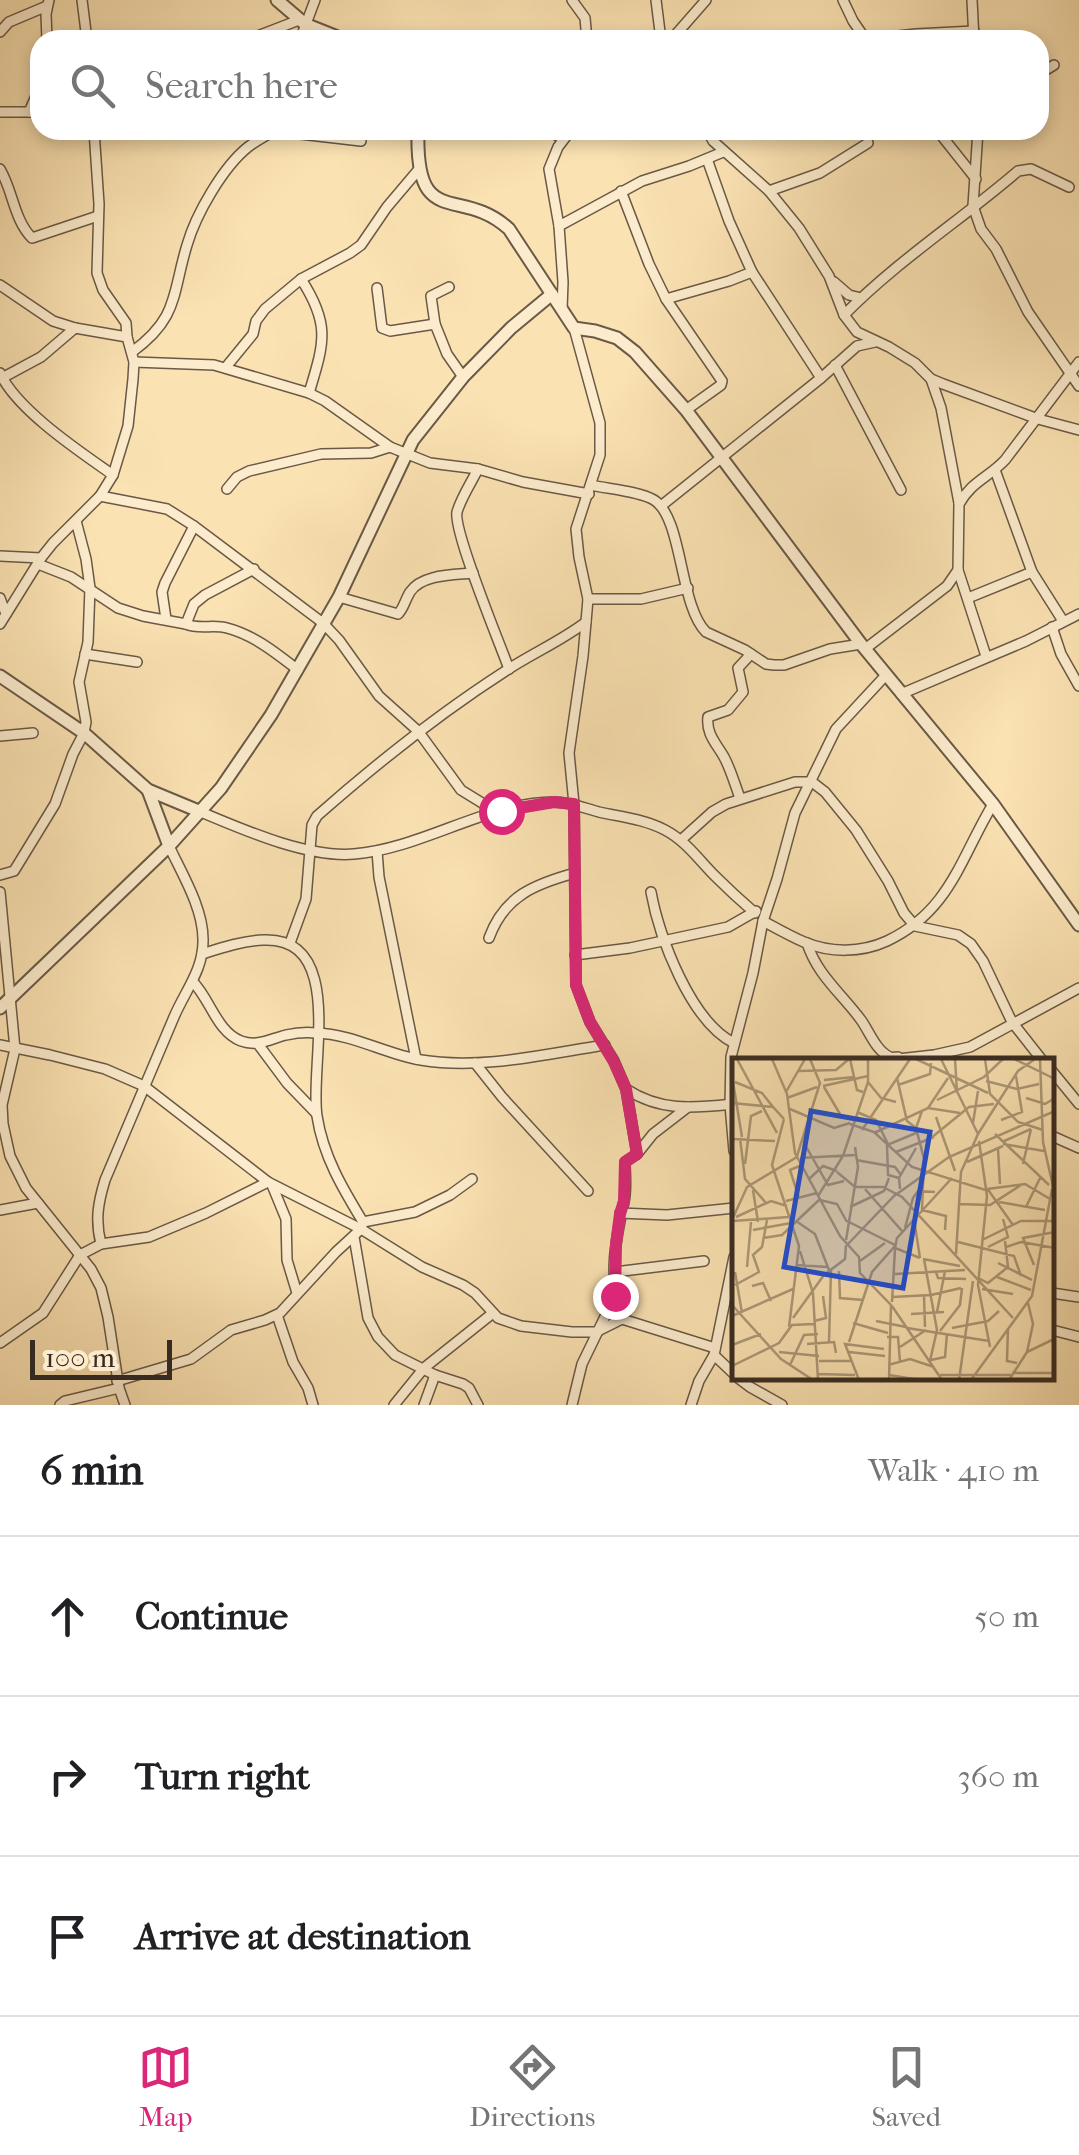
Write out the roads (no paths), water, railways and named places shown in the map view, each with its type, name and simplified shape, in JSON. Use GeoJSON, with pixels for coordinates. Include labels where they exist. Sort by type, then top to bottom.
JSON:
{"type":"FeatureCollection","features":[{"type":"Feature","properties":{"kind":"street"},"geometry":{"type":"LineString","coordinates":[[82,0],[86,30]]}},
{"type":"Feature","properties":{"kind":"street"},"geometry":{"type":"LineString","coordinates":[[278,0],[302,22],[321,30]]}},
{"type":"Feature","properties":{"kind":"street"},"geometry":{"type":"LineString","coordinates":[[301,30],[315,0]]}},
{"type":"Feature","properties":{"kind":"street"},"geometry":{"type":"LineString","coordinates":[[572,0],[584,18],[586,30]]}},
{"type":"Feature","properties":{"kind":"street"},"geometry":{"type":"LineString","coordinates":[[656,0],[660,30]]}},
{"type":"Feature","properties":{"kind":"street"},"geometry":{"type":"LineString","coordinates":[[680,30],[706,0]]}},
{"type":"Feature","properties":{"kind":"street"},"geometry":{"type":"LineString","coordinates":[[843,0],[858,30]]}},
{"type":"Feature","properties":{"kind":"street"},"geometry":{"type":"LineString","coordinates":[[972,0],[974,30]]}},
{"type":"Feature","properties":{"kind":"street"},"geometry":{"type":"LineString","coordinates":[[0,32],[8,22],[48,3],[47,30]]}},
{"type":"Feature","properties":{"kind":"street"},"geometry":{"type":"LineString","coordinates":[[278,30],[302,22]]}},
{"type":"Feature","properties":{"kind":"street"},"geometry":{"type":"LineString","coordinates":[[1049,68],[1054,65]]}},
{"type":"Feature","properties":{"kind":"street"},"geometry":{"type":"LineString","coordinates":[[1,113],[30,112]]}},
{"type":"Feature","properties":{"kind":"street"},"geometry":{"type":"LineString","coordinates":[[3,619],[39,561],[100,496],[114,474],[128,426],[133,357],[126,323],[97,274],[94,140]]}},
{"type":"Feature","properties":{"kind":"street"},"geometry":{"type":"LineString","coordinates":[[133,357],[164,322],[175,300],[187,242],[220,178],[260,140]]}},
{"type":"Feature","properties":{"kind":"street"},"geometry":{"type":"LineString","coordinates":[[419,140],[424,184],[433,197],[500,221],[562,309],[574,328],[600,423],[600,454],[576,530],[588,599],[569,752],[574,804],[576,985],[590,1022],[626,1089],[637,1154]]}},
{"type":"Feature","properties":{"kind":"street"},"geometry":{"type":"LineString","coordinates":[[562,309],[563,282],[550,168],[563,140]]}},
{"type":"Feature","properties":{"kind":"street"},"geometry":{"type":"LineString","coordinates":[[712,140],[769,191],[839,288],[861,298]]}},
{"type":"Feature","properties":{"kind":"street"},"geometry":{"type":"LineString","coordinates":[[946,140],[976,179]]}},
{"type":"Feature","properties":{"kind":"street"},"geometry":{"type":"LineString","coordinates":[[978,140],[974,206],[981,229],[996,249],[1028,312],[1079,386]]}},
{"type":"Feature","properties":{"kind":"street"},"geometry":{"type":"LineString","coordinates":[[769,191],[820,173],[868,143]]}},
{"type":"Feature","properties":{"kind":"street"},"geometry":{"type":"LineString","coordinates":[[558,226],[642,181],[724,152]]}},
{"type":"Feature","properties":{"kind":"street"},"geometry":{"type":"LineString","coordinates":[[707,159],[752,272],[822,378]]}},
{"type":"Feature","properties":{"kind":"street"},"geometry":{"type":"LineString","coordinates":[[226,367],[253,334],[259,316],[302,279],[361,244],[420,168]]}},
{"type":"Feature","properties":{"kind":"street"},"geometry":{"type":"LineString","coordinates":[[844,315],[1018,171],[1031,169],[1069,187]]}},
{"type":"Feature","properties":{"kind":"street"},"geometry":{"type":"LineString","coordinates":[[0,170],[23,226],[32,238],[98,216]]}},
{"type":"Feature","properties":{"kind":"street"},"geometry":{"type":"LineString","coordinates":[[621,192],[666,300],[722,381],[721,386],[686,410]]}},
{"type":"Feature","properties":{"kind":"street"},"geometry":{"type":"LineString","coordinates":[[666,300],[752,272]]}},
{"type":"Feature","properties":{"kind":"street"},"geometry":{"type":"LineString","coordinates":[[830,276],[844,315],[857,332],[889,347],[931,379],[1079,430]]}},
{"type":"Feature","properties":{"kind":"street"},"geometry":{"type":"LineString","coordinates":[[302,279],[320,310],[323,332],[309,393]]}},
{"type":"Feature","properties":{"kind":"street"},"geometry":{"type":"LineString","coordinates":[[0,286],[52,321],[127,337]]}},
{"type":"Feature","properties":{"kind":"street"},"geometry":{"type":"LineString","coordinates":[[449,287],[431,296],[435,324],[447,354],[464,377]]}},
{"type":"Feature","properties":{"kind":"street"},"geometry":{"type":"LineString","coordinates":[[376,288],[380,324],[385,330],[435,324]]}},
{"type":"Feature","properties":{"kind":"street"},"geometry":{"type":"LineString","coordinates":[[0,1008],[169,846],[221,788],[271,715],[339,597],[405,452],[464,377],[511,328],[552,294]]}},
{"type":"Feature","properties":{"kind":"street"},"geometry":{"type":"LineString","coordinates":[[74,328],[41,357],[2,382],[81,453],[114,474]]}},
{"type":"Feature","properties":{"kind":"street"},"geometry":{"type":"LineString","coordinates":[[574,328],[617,338],[635,352],[686,410],[863,646],[993,804],[1078,921]]}},
{"type":"Feature","properties":{"kind":"street"},"geometry":{"type":"LineString","coordinates":[[857,332],[857,346]]}},
{"type":"Feature","properties":{"kind":"street"},"geometry":{"type":"LineString","coordinates":[[661,506],[857,346],[874,342]]}},
{"type":"Feature","properties":{"kind":"street"},"geometry":{"type":"LineString","coordinates":[[133,357],[214,364],[309,393],[390,447],[430,463],[524,482],[645,496],[661,506],[701,628],[766,664],[784,665],[830,649],[863,646],[947,586],[958,570]]}},
{"type":"Feature","properties":{"kind":"street"},"geometry":{"type":"LineString","coordinates":[[959,504],[967,489],[995,470],[1079,362]]}},
{"type":"Feature","properties":{"kind":"street"},"geometry":{"type":"LineString","coordinates":[[835,364],[901,490]]}},
{"type":"Feature","properties":{"kind":"street"},"geometry":{"type":"LineString","coordinates":[[931,379],[942,408],[959,504],[958,570],[986,656]]}},
{"type":"Feature","properties":{"kind":"street"},"geometry":{"type":"LineString","coordinates":[[226,489],[249,471],[321,454],[371,454],[390,447]]}},
{"type":"Feature","properties":{"kind":"street"},"geometry":{"type":"LineString","coordinates":[[478,470],[457,514],[463,546],[509,669]]}},
{"type":"Feature","properties":{"kind":"street"},"geometry":{"type":"LineString","coordinates":[[995,470],[1032,572],[1063,621]]}},
{"type":"Feature","properties":{"kind":"street"},"geometry":{"type":"LineString","coordinates":[[100,496],[166,509],[323,623],[378,696],[418,731],[460,790],[501,811]]}},
{"type":"Feature","properties":{"kind":"street"},"geometry":{"type":"LineString","coordinates":[[0,876],[14,871],[43,825],[84,733],[86,722],[79,682],[90,628],[90,588],[76,521]]}},
{"type":"Feature","properties":{"kind":"street"},"geometry":{"type":"LineString","coordinates":[[166,619],[162,592],[194,526]]}},
{"type":"Feature","properties":{"kind":"street"},"geometry":{"type":"LineString","coordinates":[[0,556],[39,561],[118,608],[194,628],[229,628],[260,642],[298,670]]}},
{"type":"Feature","properties":{"kind":"street"},"geometry":{"type":"LineString","coordinates":[[186,624],[194,604],[204,595],[254,570]]}},
{"type":"Feature","properties":{"kind":"street"},"geometry":{"type":"LineString","coordinates":[[968,598],[1032,572]]}},
{"type":"Feature","properties":{"kind":"street"},"geometry":{"type":"LineString","coordinates":[[339,597],[398,614],[412,588],[426,580],[474,573]]}},
{"type":"Feature","properties":{"kind":"street"},"geometry":{"type":"LineString","coordinates":[[588,599],[640,599],[688,588]]}},
{"type":"Feature","properties":{"kind":"street"},"geometry":{"type":"LineString","coordinates":[[0,598],[3,619]]}},
{"type":"Feature","properties":{"kind":"street"},"geometry":{"type":"LineString","coordinates":[[901,694],[1079,614]]}},
{"type":"Feature","properties":{"kind":"street"},"geometry":{"type":"LineString","coordinates":[[290,943],[306,899],[312,825],[317,816],[418,731],[586,622]]}},
{"type":"Feature","properties":{"kind":"street"},"geometry":{"type":"LineString","coordinates":[[1052,627],[1079,686]]}},
{"type":"Feature","properties":{"kind":"street"},"geometry":{"type":"LineString","coordinates":[[1040,633],[1057,641]]}},
{"type":"Feature","properties":{"kind":"street"},"geometry":{"type":"LineString","coordinates":[[85,654],[137,662]]}},
{"type":"Feature","properties":{"kind":"street"},"geometry":{"type":"LineString","coordinates":[[740,798],[707,722],[708,717],[728,710],[743,692],[738,668],[750,654]]}},
{"type":"Feature","properties":{"kind":"street"},"geometry":{"type":"LineString","coordinates":[[626,1089],[660,1106],[732,1104],[731,1057],[752,973],[758,917],[777,879],[803,793],[836,729],[886,675]]}},
{"type":"Feature","properties":{"kind":"street"},"geometry":{"type":"LineString","coordinates":[[0,676],[84,733],[148,790],[248,832],[312,851],[355,854],[376,851],[501,811],[554,802],[574,804],[652,825],[681,840],[758,917],[807,944],[850,951],[861,951],[892,939],[930,912],[945,893],[993,804]]}},
{"type":"Feature","properties":{"kind":"street"},"geometry":{"type":"LineString","coordinates":[[0,736],[33,733]]}},
{"type":"Feature","properties":{"kind":"street"},"geometry":{"type":"LineString","coordinates":[[681,840],[712,812],[740,798],[795,782],[812,782],[856,830],[914,926],[958,935],[971,944],[984,961],[1012,1022],[1040,1058]]}},
{"type":"Feature","properties":{"kind":"street"},"geometry":{"type":"LineString","coordinates":[[101,1244],[97,1207],[101,1194],[176,1012],[194,982],[202,954],[198,913],[148,790]]}},
{"type":"Feature","properties":{"kind":"street"},"geometry":{"type":"LineString","coordinates":[[376,851],[416,1060]]}},
{"type":"Feature","properties":{"kind":"street"},"geometry":{"type":"LineString","coordinates":[[489,938],[497,918],[516,898],[542,883],[575,873]]}},
{"type":"Feature","properties":{"kind":"street"},"geometry":{"type":"LineString","coordinates":[[0,892],[15,1049],[2,1105],[10,1156],[26,1188],[101,1288],[125,1405]]}},
{"type":"Feature","properties":{"kind":"street"},"geometry":{"type":"LineString","coordinates":[[650,892],[662,941],[678,976],[721,1037],[734,1043]]}},
{"type":"Feature","properties":{"kind":"street"},"geometry":{"type":"LineString","coordinates":[[575,955],[662,941],[758,917]]}},
{"type":"Feature","properties":{"kind":"street"},"geometry":{"type":"LineString","coordinates":[[202,954],[260,940],[290,943],[306,960],[318,992],[316,1113],[330,1163],[359,1230],[368,1318],[373,1330],[395,1354],[435,1376],[463,1384],[478,1405]]}},
{"type":"Feature","properties":{"kind":"street"},"geometry":{"type":"LineString","coordinates":[[807,944],[822,976],[880,1049],[892,1058]]}},
{"type":"Feature","properties":{"kind":"street"},"geometry":{"type":"LineString","coordinates":[[194,982],[231,1036],[258,1044],[317,1032],[416,1060],[451,1064],[604,1046]]}},
{"type":"Feature","properties":{"kind":"street"},"geometry":{"type":"LineString","coordinates":[[903,1058],[970,1046],[1079,988]]}},
{"type":"Feature","properties":{"kind":"street"},"geometry":{"type":"LineString","coordinates":[[258,1044],[316,1113]]}},
{"type":"Feature","properties":{"kind":"street"},"geometry":{"type":"LineString","coordinates":[[0,1045],[105,1070],[144,1086],[270,1183],[422,1268],[475,1293],[498,1318],[521,1326],[572,1332],[596,1332],[622,1319],[717,1355],[732,1356]]}},
{"type":"Feature","properties":{"kind":"street"},"geometry":{"type":"LineString","coordinates":[[965,1058],[970,1046]]}},
{"type":"Feature","properties":{"kind":"street"},"geometry":{"type":"LineString","coordinates":[[475,1064],[588,1191]]}},
{"type":"Feature","properties":{"kind":"street"},"geometry":{"type":"LineString","coordinates":[[1054,1074],[1079,1104]]}},
{"type":"Feature","properties":{"kind":"street"},"geometry":{"type":"LineString","coordinates":[[622,1319],[615,1296],[614,1272],[625,1162],[688,1107]]}},
{"type":"Feature","properties":{"kind":"street"},"geometry":{"type":"LineString","coordinates":[[1054,1137],[1079,1148]]}},
{"type":"Feature","properties":{"kind":"street"},"geometry":{"type":"LineString","coordinates":[[60,1405],[192,1359],[230,1330],[277,1315],[359,1230],[415,1212],[472,1179]]}},
{"type":"Feature","properties":{"kind":"street"},"geometry":{"type":"LineString","coordinates":[[1,1339],[43,1313],[80,1255],[101,1244],[148,1237],[270,1183]]}},
{"type":"Feature","properties":{"kind":"street"},"geometry":{"type":"LineString","coordinates":[[270,1183],[286,1219],[287,1260],[297,1293]]}},
{"type":"Feature","properties":{"kind":"street"},"geometry":{"type":"LineString","coordinates":[[0,1210],[38,1203]]}},
{"type":"Feature","properties":{"kind":"street"},"geometry":{"type":"LineString","coordinates":[[620,1214],[667,1215],[732,1208]]}},
{"type":"Feature","properties":{"kind":"street"},"geometry":{"type":"LineString","coordinates":[[614,1272],[704,1261]]}},
{"type":"Feature","properties":{"kind":"street"},"geometry":{"type":"LineString","coordinates":[[691,1405],[699,1381],[717,1355],[732,1269]]}},
{"type":"Feature","properties":{"kind":"street"},"geometry":{"type":"LineString","coordinates":[[1054,1294],[1079,1296]]}},
{"type":"Feature","properties":{"kind":"street"},"geometry":{"type":"LineString","coordinates":[[572,1405],[582,1364],[615,1296]]}},
{"type":"Feature","properties":{"kind":"street"},"geometry":{"type":"LineString","coordinates":[[394,1405],[424,1368],[493,1313]]}},
{"type":"Feature","properties":{"kind":"street"},"geometry":{"type":"LineString","coordinates":[[277,1315],[313,1405]]}},
{"type":"Feature","properties":{"kind":"street"},"geometry":{"type":"LineString","coordinates":[[1054,1331],[1079,1337]]}},
{"type":"Feature","properties":{"kind":"street"},"geometry":{"type":"LineString","coordinates":[[717,1355],[732,1372]]}},
{"type":"Feature","properties":{"kind":"street"},"geometry":{"type":"LineString","coordinates":[[424,1405],[435,1376]]}},
{"type":"Feature","properties":{"kind":"street"},"geometry":{"type":"LineString","coordinates":[[741,1380],[782,1405]]}}]}
